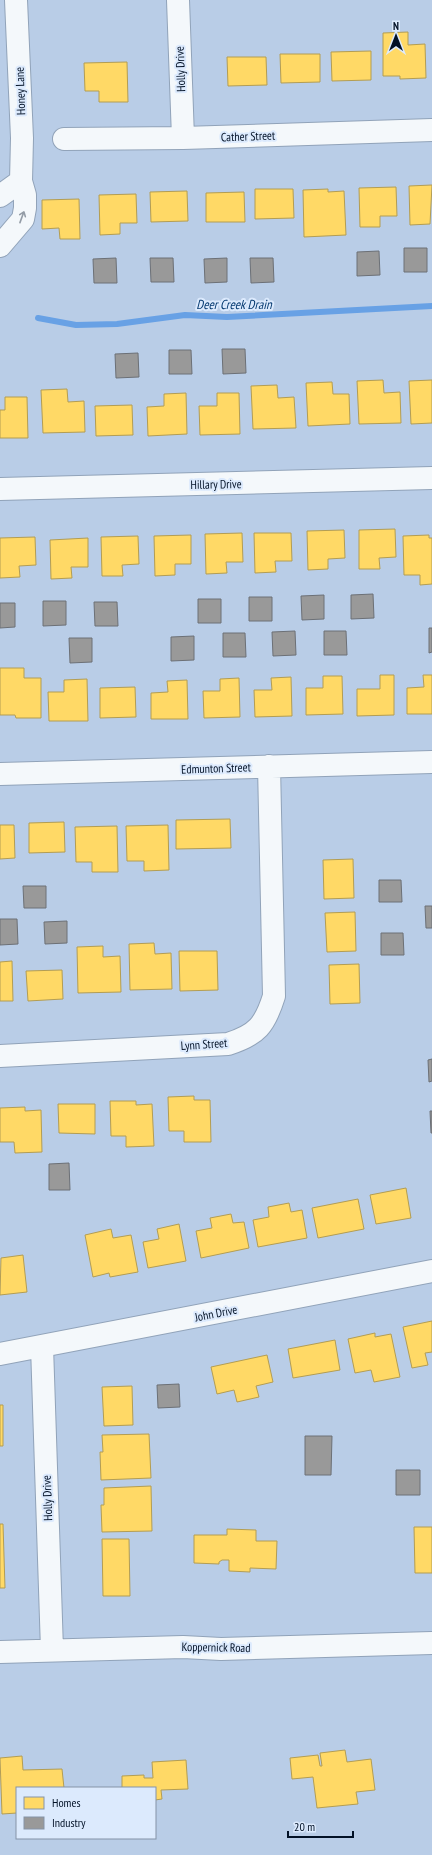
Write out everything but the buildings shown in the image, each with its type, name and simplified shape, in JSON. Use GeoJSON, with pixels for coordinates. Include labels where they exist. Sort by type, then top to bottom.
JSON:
{"type":"FeatureCollection","features":[{"type":"Feature","properties":{"kind":"street","name":"Honey Lane"},"geometry":{"type":"LineString","coordinates":[[0,246],[24,219],[25,196],[21,181],[22,138],[16,0]]}},
{"type":"Feature","properties":{"kind":"street","name":"Holly Drive"},"geometry":{"type":"LineString","coordinates":[[178,0],[183,138]]}},
{"type":"Feature","properties":{"kind":"street","name":"Cather Street"},"geometry":{"type":"LineString","coordinates":[[64,139],[183,138],[432,130]]}},
{"type":"Feature","properties":{"kind":"street"},"geometry":{"type":"LineString","coordinates":[[0,196],[21,181]]}},
{"type":"Feature","properties":{"kind":"street","name":"Hillary Drive"},"geometry":{"type":"LineString","coordinates":[[0,489],[432,478]]}},
{"type":"Feature","properties":{"kind":"street","name":"Edmunton Street"},"geometry":{"type":"LineString","coordinates":[[0,774],[432,762]]}},
{"type":"Feature","properties":{"kind":"street","name":"Lynn Street"},"geometry":{"type":"LineString","coordinates":[[0,1056],[228,1044],[245,1039],[254,1033],[264,1022],[274,996],[269,766]]}},
{"type":"Feature","properties":{"kind":"street","name":"John Drive"},"geometry":{"type":"LineString","coordinates":[[0,1354],[432,1271]]}},
{"type":"Feature","properties":{"kind":"street","name":"Holly Drive"},"geometry":{"type":"LineString","coordinates":[[42,1346],[52,1650]]}},
{"type":"Feature","properties":{"kind":"street","name":"Koppernick Road"},"geometry":{"type":"LineString","coordinates":[[0,1652],[183,1647],[220,1649],[432,1643]]}},
{"type":"Feature","properties":{"kind":"waterway","name":"Deer Creek Drain"},"geometry":{"type":"LineString","coordinates":[[38,318],[76,325],[117,324],[185,315],[227,317],[432,306]]}}]}
